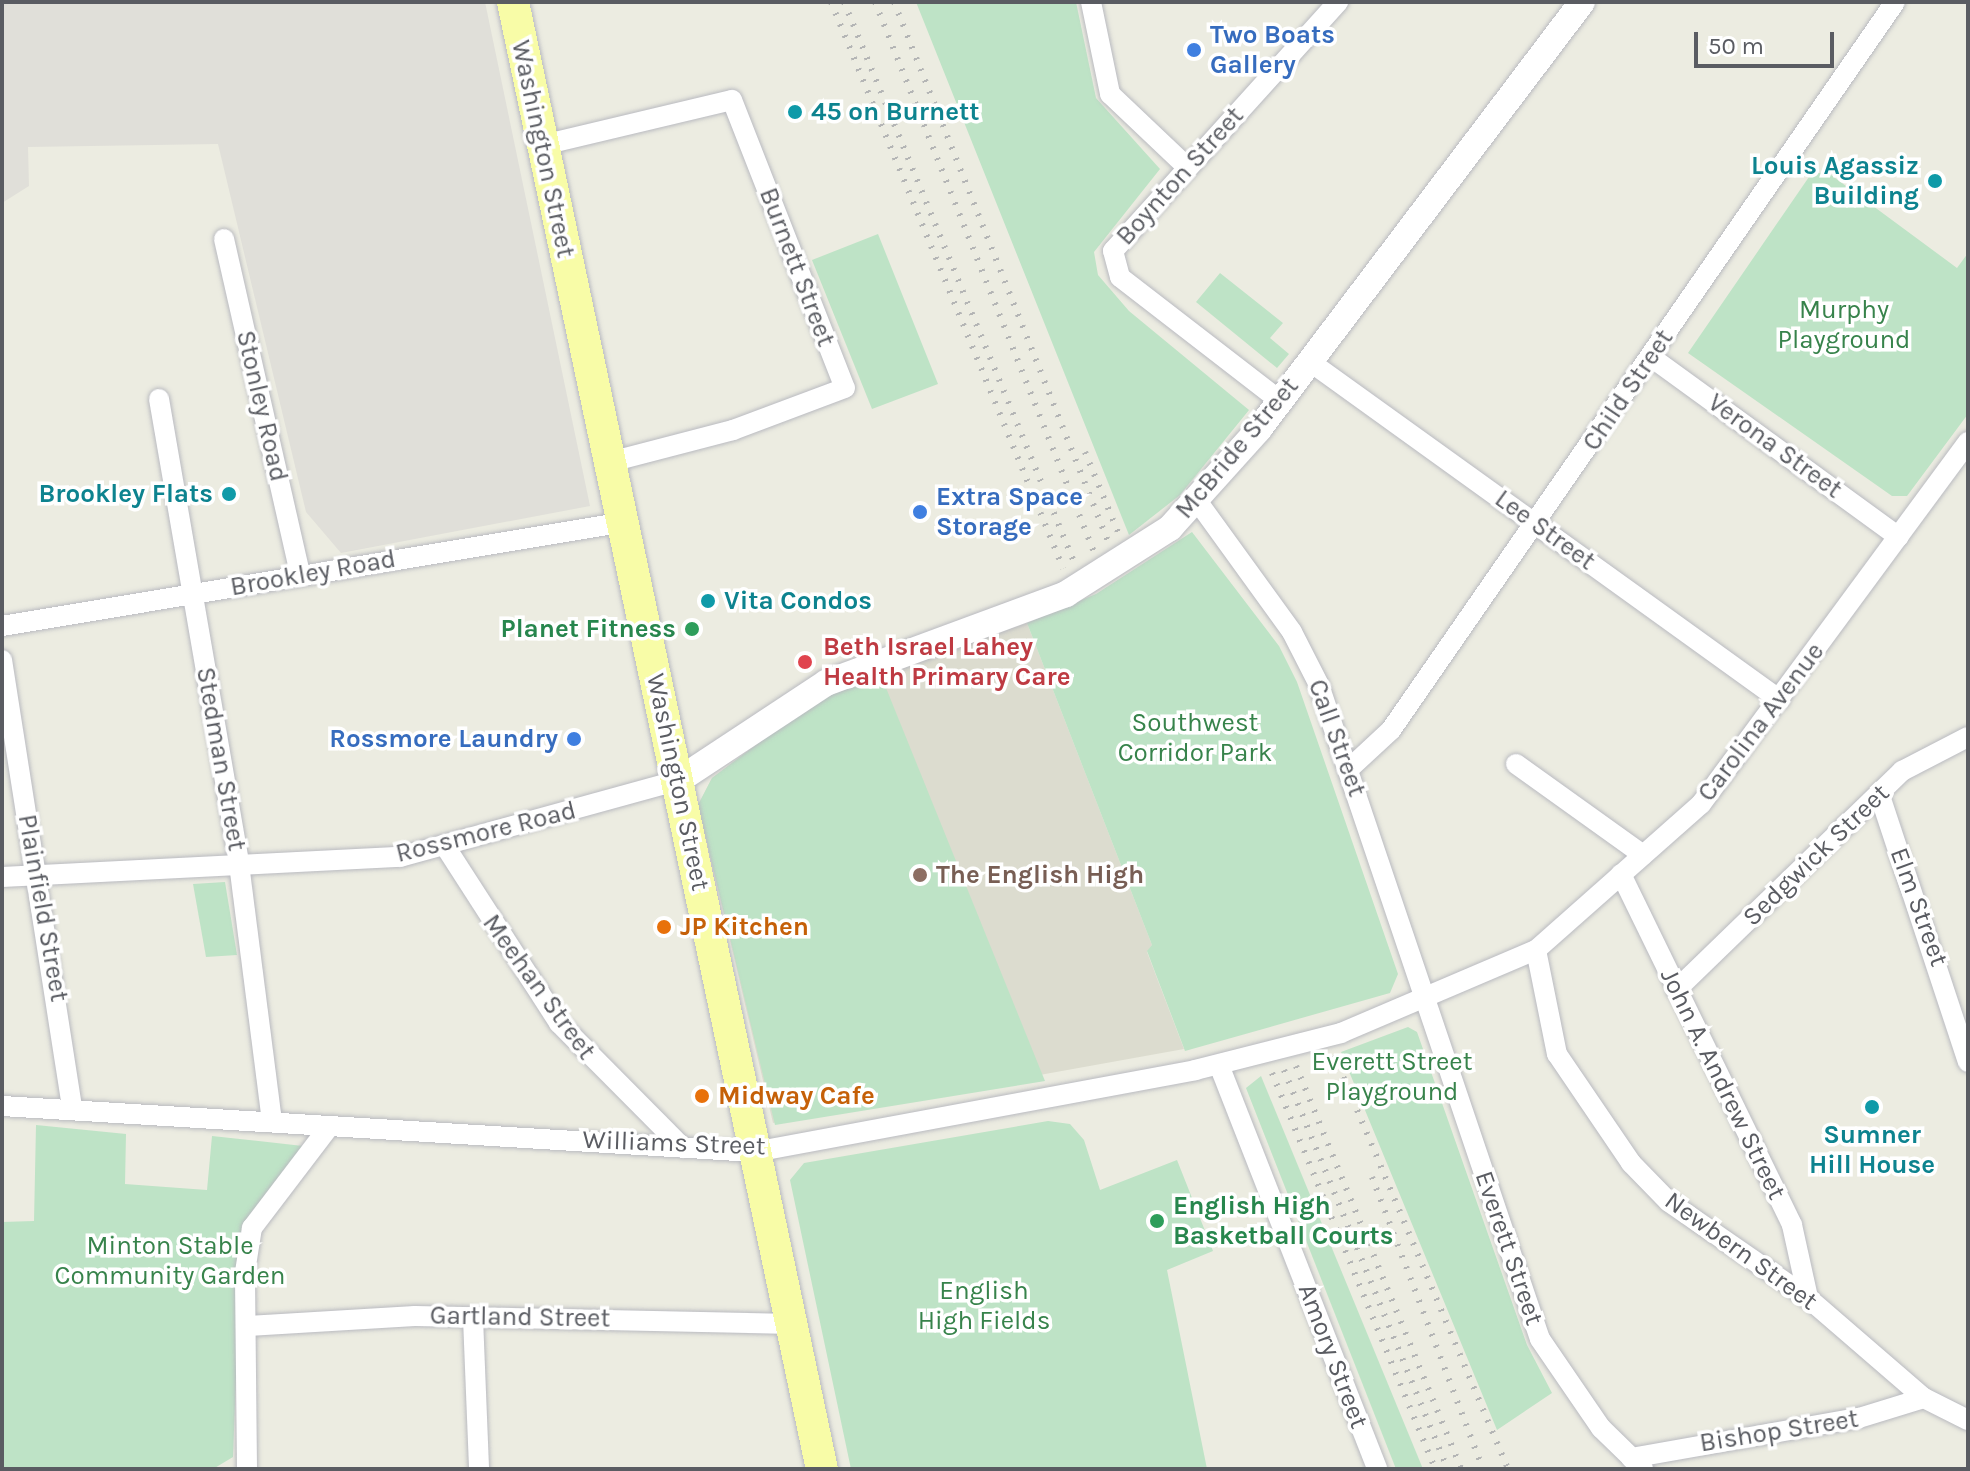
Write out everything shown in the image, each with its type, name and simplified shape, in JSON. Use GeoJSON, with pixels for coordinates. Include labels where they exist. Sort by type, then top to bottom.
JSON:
{"type":"FeatureCollection","features":[{"type":"Feature","properties":{"kind":"main road","name":"Washington Street"},"geometry":{"type":"LineString","coordinates":[[513,2],[614,461],[754,1152],[822,1469]]}},
{"type":"Feature","properties":{"kind":"street"},"geometry":{"type":"LineString","coordinates":[[1091,2],[1110,94],[1186,166]]}},
{"type":"Feature","properties":{"kind":"street","name":"Boynton Street"},"geometry":{"type":"LineString","coordinates":[[1279,400],[1113,267],[1117,245],[1338,2]]}},
{"type":"Feature","properties":{"kind":"street","name":"McBride Street"},"geometry":{"type":"LineString","coordinates":[[679,780],[868,663],[1096,578],[1198,502],[1582,2]]}},
{"type":"Feature","properties":{"kind":"street","name":"Child Street"},"geometry":{"type":"LineString","coordinates":[[1350,768],[1391,730],[1895,2]]}},
{"type":"Feature","properties":{"kind":"street","name":"Burnett Street"},"geometry":{"type":"LineString","coordinates":[[543,145],[732,100],[845,388],[733,430],[614,461]]}},
{"type":"Feature","properties":{"kind":"street","name":"Stonley Road"},"geometry":{"type":"LineString","coordinates":[[224,239],[300,574]]}},
{"type":"Feature","properties":{"kind":"street","name":"Verona Street"},"geometry":{"type":"LineString","coordinates":[[1651,357],[1899,537]]}},
{"type":"Feature","properties":{"kind":"street","name":"Lee Street"},"geometry":{"type":"LineString","coordinates":[[1309,361],[1780,700]]}},
{"type":"Feature","properties":{"kind":"street","name":"Stedman Street"},"geometry":{"type":"LineString","coordinates":[[159,399],[239,864],[272,1122]]}},
{"type":"Feature","properties":{"kind":"street","name":"Carolina Avenue"},"geometry":{"type":"LineString","coordinates":[[1424,999],[1536,950],[1717,786],[1968,442]]}},
{"type":"Feature","properties":{"kind":"street","name":"Call Street"},"geometry":{"type":"LineString","coordinates":[[1198,502],[1303,650],[1350,768],[1424,999]]}},
{"type":"Feature","properties":{"kind":"street","name":"Brookley Road"},"geometry":{"type":"LineString","coordinates":[[2,626],[625,522]]}},
{"type":"Feature","properties":{"kind":"street","name":"Plainfield Street"},"geometry":{"type":"LineString","coordinates":[[2,660],[72,1109]]}},
{"type":"Feature","properties":{"kind":"street","name":"Sedgwick Street"},"geometry":{"type":"LineString","coordinates":[[1676,990],[1881,799],[1902,771],[1968,737]]}},
{"type":"Feature","properties":{"kind":"street"},"geometry":{"type":"LineString","coordinates":[[1516,764],[1643,855]]}},
{"type":"Feature","properties":{"kind":"street","name":"Rossmore Road"},"geometry":{"type":"LineString","coordinates":[[2,877],[400,857],[679,780]]}},
{"type":"Feature","properties":{"kind":"street","name":"Elm Street"},"geometry":{"type":"LineString","coordinates":[[1881,799],[1962,1002],[1968,1062]]}},
{"type":"Feature","properties":{"kind":"street","name":"Meehan Street"},"geometry":{"type":"LineString","coordinates":[[445,846],[559,1023],[683,1148]]}},
{"type":"Feature","properties":{"kind":"street","name":"John A. Andrew Street"},"geometry":{"type":"LineString","coordinates":[[1621,874],[1792,1225],[1808,1298]]}},
{"type":"Feature","properties":{"kind":"street","name":"Newbern Street"},"geometry":{"type":"LineString","coordinates":[[1536,950],[1557,1054],[1631,1163],[1721,1243],[1808,1298],[1924,1398],[1968,1420]]}},
{"type":"Feature","properties":{"kind":"street","name":"Williams Street"},"geometry":{"type":"LineString","coordinates":[[2,1106],[754,1152],[1219,1065],[1341,1033],[1424,999]]}},
{"type":"Feature","properties":{"kind":"street","name":"Everett Street"},"geometry":{"type":"LineString","coordinates":[[1424,999],[1540,1339],[1601,1428],[1637,1463]]}},
{"type":"Feature","properties":{"kind":"street","name":"Amory Street"},"geometry":{"type":"LineString","coordinates":[[1219,1065],[1377,1469]]}},
{"type":"Feature","properties":{"kind":"street"},"geometry":{"type":"LineString","coordinates":[[247,1469],[252,1228],[329,1127]]}},
{"type":"Feature","properties":{"kind":"street"},"geometry":{"type":"LineString","coordinates":[[473,1318],[479,1469]]}},
{"type":"Feature","properties":{"kind":"street","name":"Gartland Street"},"geometry":{"type":"LineString","coordinates":[[248,1326],[473,1318],[793,1324]]}},
{"type":"Feature","properties":{"kind":"street","name":"Bishop Street"},"geometry":{"type":"LineString","coordinates":[[1637,1463],[1859,1418],[1924,1398]]}},
{"type":"Feature","properties":{"kind":"shaded area"},"geometry":{"type":"Polygon","coordinates":[[[2,2],[485,2],[590,506],[341,553],[306,512],[218,144],[28,147],[29,186],[2,203],[2,2]]]}},
{"type":"Feature","properties":{"kind":"shaded area","name":"The English High"},"geometry":{"type":"Polygon","coordinates":[[[1027,623],[1152,945],[1147,952],[1184,1049],[773,1123],[698,805],[712,778],[821,696],[1027,623]]]}},
{"type":"Feature","properties":{"kind":"green space"},"geometry":{"type":"Polygon","coordinates":[[[916,2],[1076,2],[1096,98],[1160,169],[1094,252],[1098,275],[1129,311],[1249,410],[1180,495],[1129,535],[916,2]]]}},
{"type":"Feature","properties":{"kind":"green space","name":"Murphy Playground"},"geometry":{"type":"Polygon","coordinates":[[[1827,172],[1957,268],[1968,253],[1968,414],[1907,496],[1892,496],[1688,353],[1811,174],[1827,172]]]}},
{"type":"Feature","properties":{"kind":"green space"},"geometry":{"type":"Polygon","coordinates":[[[878,234],[938,384],[872,409],[812,260],[878,234]]]}},
{"type":"Feature","properties":{"kind":"green space"},"geometry":{"type":"Polygon","coordinates":[[[1220,273],[1283,323],[1270,338],[1289,354],[1277,368],[1196,302],[1220,273]]]}},
{"type":"Feature","properties":{"kind":"green space","name":"Southwest Corridor Park"},"geometry":{"type":"Polygon","coordinates":[[[1192,532],[1279,646],[1297,682],[1398,974],[1390,993],[1185,1051],[1147,951],[1152,945],[1027,623],[1096,594],[1192,532]]]}},
{"type":"Feature","properties":{"kind":"green space"},"geometry":{"type":"Polygon","coordinates":[[[882,678],[1045,1081],[775,1125],[698,805],[712,778],[821,696],[882,678]]]}},
{"type":"Feature","properties":{"kind":"green space"},"geometry":{"type":"Polygon","coordinates":[[[225,882],[237,955],[206,957],[193,884],[225,882]]]}},
{"type":"Feature","properties":{"kind":"green space","name":"Everett Street Playground"},"geometry":{"type":"Polygon","coordinates":[[[1408,1027],[1417,1032],[1527,1345],[1552,1393],[1497,1430],[1341,1052],[1408,1027]]]}},
{"type":"Feature","properties":{"kind":"green space"},"geometry":{"type":"Polygon","coordinates":[[[1261,1076],[1423,1469],[1396,1469],[1246,1088],[1261,1076]]]}},
{"type":"Feature","properties":{"kind":"green space","name":"English High Fields"},"geometry":{"type":"Polygon","coordinates":[[[1048,1121],[1070,1124],[1084,1140],[1100,1190],[1177,1160],[1213,1251],[1167,1270],[1207,1469],[851,1469],[790,1180],[804,1163],[1048,1121]]]}},
{"type":"Feature","properties":{"kind":"green space","name":"Minton Stable Community Garden"},"geometry":{"type":"Polygon","coordinates":[[[36,1125],[126,1134],[125,1184],[207,1190],[212,1136],[303,1146],[240,1272],[233,1457],[213,1469],[2,1469],[2,1222],[34,1221],[36,1125]]]}},
{"type":"Feature","properties":{"kind":"railway"},"geometry":{"type":"LineString","coordinates":[[831,2],[1063,568]]}},
{"type":"Feature","properties":{"kind":"railway"},"geometry":{"type":"LineString","coordinates":[[844,2],[1074,562]]}},
{"type":"Feature","properties":{"kind":"railway"},"geometry":{"type":"LineString","coordinates":[[875,2],[1094,552]]}},
{"type":"Feature","properties":{"kind":"railway"},"geometry":{"type":"LineString","coordinates":[[894,2],[1109,544]]}},
{"type":"Feature","properties":{"kind":"railway"},"geometry":{"type":"LineString","coordinates":[[1085,452],[1120,537]]}},
{"type":"Feature","properties":{"kind":"railway"},"geometry":{"type":"LineString","coordinates":[[1334,1055],[1508,1469]]}},
{"type":"Feature","properties":{"kind":"railway"},"geometry":{"type":"LineString","coordinates":[[1296,1066],[1461,1469]]}},
{"type":"Feature","properties":{"kind":"railway"},"geometry":{"type":"LineString","coordinates":[[1284,1070],[1448,1469]]}},
{"type":"Feature","properties":{"kind":"railway"},"geometry":{"type":"LineString","coordinates":[[1272,1073],[1435,1469]]}},
{"type":"Feature","properties":{"kind":"railway"},"geometry":{"type":"LineString","coordinates":[[1372,1177],[1483,1469]]}},
{"type":"Feature","properties":{"kind":"place","name":"Two Boats Gallery"},"geometry":{"type":"Point","coordinates":[1194,50]}},
{"type":"Feature","properties":{"kind":"place","name":"45 on Burnett"},"geometry":{"type":"Point","coordinates":[795,112]}},
{"type":"Feature","properties":{"kind":"place","name":"Louis Agassiz Building"},"geometry":{"type":"Point","coordinates":[1935,181]}},
{"type":"Feature","properties":{"kind":"place","name":"Brookley Flats"},"geometry":{"type":"Point","coordinates":[229,494]}},
{"type":"Feature","properties":{"kind":"place","name":"Extra Space Storage"},"geometry":{"type":"Point","coordinates":[920,512]}},
{"type":"Feature","properties":{"kind":"place","name":"Vita Condos"},"geometry":{"type":"Point","coordinates":[708,601]}},
{"type":"Feature","properties":{"kind":"place","name":"Planet Fitness"},"geometry":{"type":"Point","coordinates":[692,629]}},
{"type":"Feature","properties":{"kind":"place","name":"Beth Israel Lahey Health Primary Care"},"geometry":{"type":"Point","coordinates":[805,662]}},
{"type":"Feature","properties":{"kind":"place","name":"Rossmore Laundry"},"geometry":{"type":"Point","coordinates":[574,739]}},
{"type":"Feature","properties":{"kind":"place","name":"The English High"},"geometry":{"type":"Point","coordinates":[920,875]}},
{"type":"Feature","properties":{"kind":"place","name":"JP Kitchen"},"geometry":{"type":"Point","coordinates":[664,927]}},
{"type":"Feature","properties":{"kind":"place","name":"Midway Cafe"},"geometry":{"type":"Point","coordinates":[702,1096]}},
{"type":"Feature","properties":{"kind":"place","name":"Sumner Hill House"},"geometry":{"type":"Point","coordinates":[1872,1107]}},
{"type":"Feature","properties":{"kind":"place","name":"English High Basketball Courts"},"geometry":{"type":"Point","coordinates":[1157,1221]}}]}
